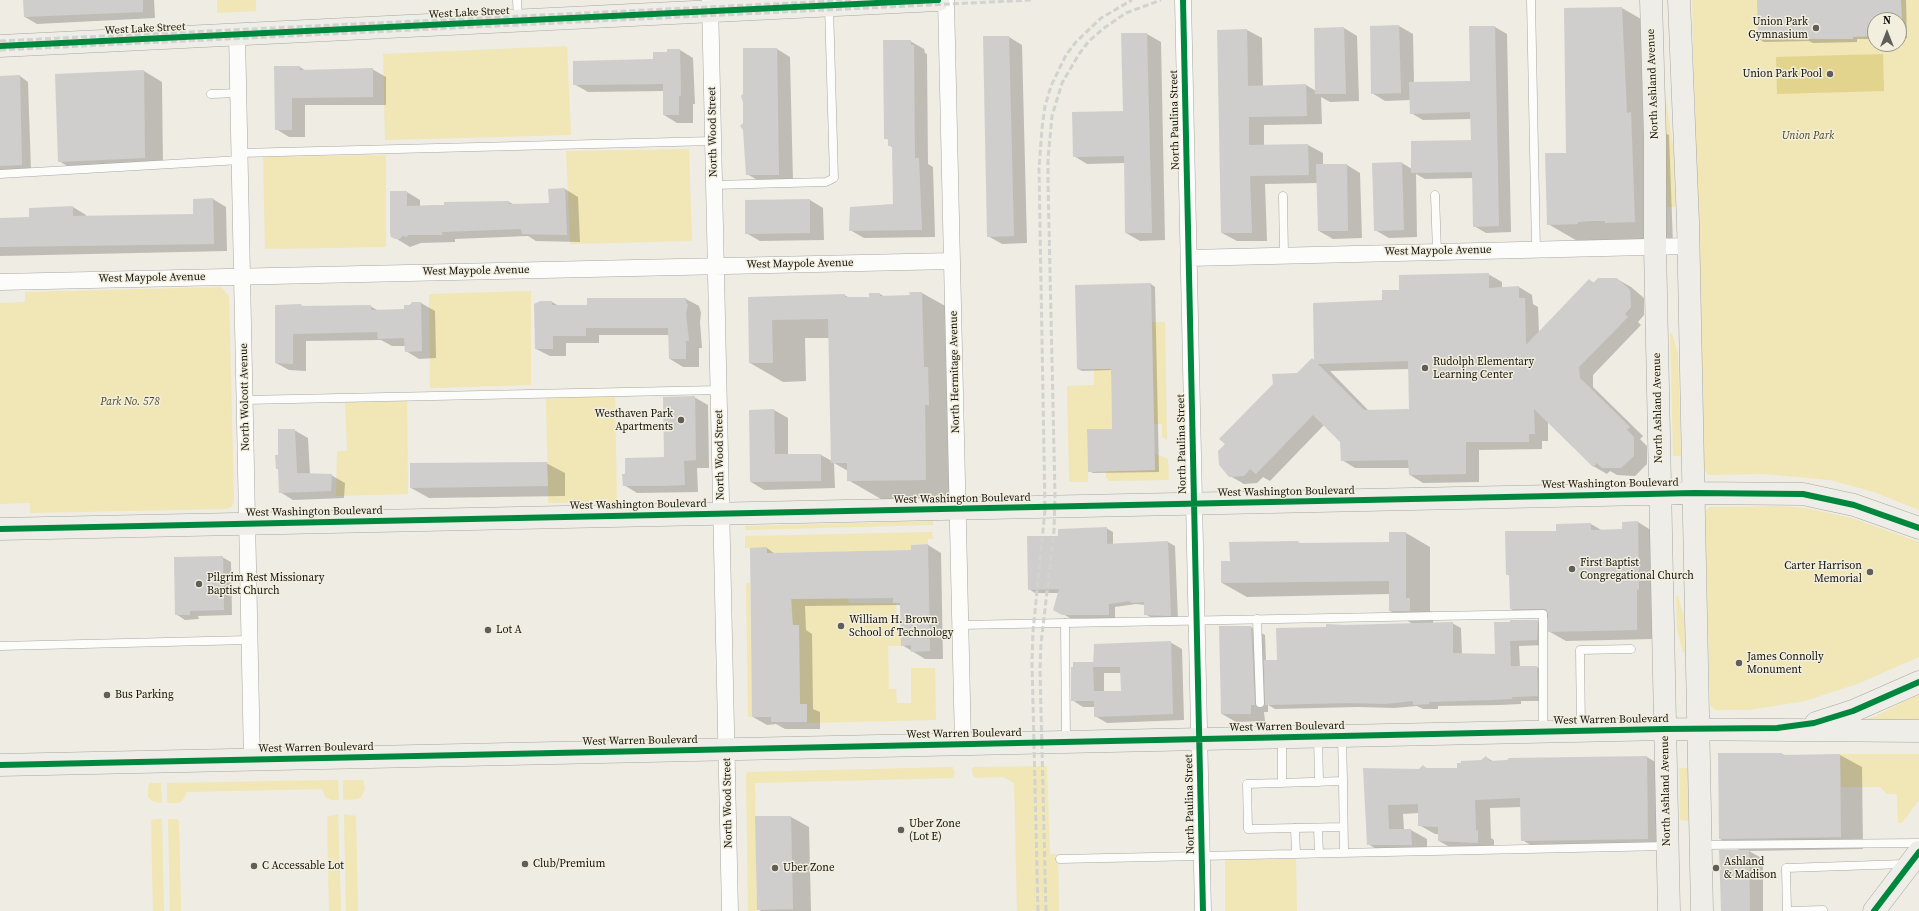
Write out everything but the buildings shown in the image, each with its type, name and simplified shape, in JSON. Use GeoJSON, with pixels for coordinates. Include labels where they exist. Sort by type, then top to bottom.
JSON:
{"type":"FeatureCollection","features":[{"type":"Feature","properties":{"kind":"street","name":"West Lake Street"},"geometry":{"type":"LineString","coordinates":[[0,46],[237,34],[517,10],[710,6],[829,6],[884,1],[938,0]]}},
{"type":"Feature","properties":{"kind":"street","name":"North Hermitage Avenue"},"geometry":{"type":"LineString","coordinates":[[946,0],[962,744]]}},
{"type":"Feature","properties":{"kind":"street","name":"North Paulina Street"},"geometry":{"type":"LineString","coordinates":[[1183,0],[1203,911]]}},
{"type":"Feature","properties":{"kind":"street","name":"North Ashland Avenue"},"geometry":{"type":"LineString","coordinates":[[1651,0],[1655,138],[1655,247],[1669,911]]}},
{"type":"Feature","properties":{"kind":"street","name":"North Ashland Avenue"},"geometry":{"type":"LineString","coordinates":[[1662,0],[1662,24],[1670,89],[1683,123]]}},
{"type":"Feature","properties":{"kind":"street","name":"North Ashland Avenue"},"geometry":{"type":"LineString","coordinates":[[1679,0],[1688,246],[1702,911]]}},
{"type":"Feature","properties":{"kind":"street","name":"North Wood Street"},"geometry":{"type":"LineString","coordinates":[[710,6],[730,911]]}},
{"type":"Feature","properties":{"kind":"street","name":"North Wolcott Avenue"},"geometry":{"type":"LineString","coordinates":[[237,34],[252,760]]}},
{"type":"Feature","properties":{"kind":"street","name":"West Maypole Avenue"},"geometry":{"type":"LineString","coordinates":[[1189,258],[1688,246]]}},
{"type":"Feature","properties":{"kind":"street","name":"West Maypole Avenue"},"geometry":{"type":"LineString","coordinates":[[0,282],[952,261]]}},
{"type":"Feature","properties":{"kind":"street","name":"West Washington Boulevard"},"geometry":{"type":"LineString","coordinates":[[0,529],[1660,493],[1803,494],[1854,505],[1919,528]]}},
{"type":"Feature","properties":{"kind":"street","name":"West Warren Boulevard"},"geometry":{"type":"LineString","coordinates":[[1777,728],[1814,723],[1854,711],[1919,682]]}},
{"type":"Feature","properties":{"kind":"street","name":"West Warren Boulevard"},"geometry":{"type":"LineString","coordinates":[[0,765],[1665,728],[1777,728],[1919,731]]}},
{"type":"Feature","properties":{"kind":"street"},"geometry":{"type":"LineString","coordinates":[[1874,911],[1915,858]]}},
{"type":"Feature","properties":{"kind":"lane"},"geometry":{"type":"LineString","coordinates":[[1531,0],[1536,249]]}},
{"type":"Feature","properties":{"kind":"lane"},"geometry":{"type":"LineString","coordinates":[[714,185],[826,182],[834,178],[829,6]]}},
{"type":"Feature","properties":{"kind":"lane"},"geometry":{"type":"LineString","coordinates":[[211,94],[239,92]]}},
{"type":"Feature","properties":{"kind":"lane"},"geometry":{"type":"LineString","coordinates":[[0,174],[240,156],[713,141]]}},
{"type":"Feature","properties":{"kind":"lane"},"geometry":{"type":"LineString","coordinates":[[1435,194],[1437,252]]}},
{"type":"Feature","properties":{"kind":"lane"},"geometry":{"type":"LineString","coordinates":[[1283,196],[1284,255]]}},
{"type":"Feature","properties":{"kind":"lane"},"geometry":{"type":"LineString","coordinates":[[245,400],[719,390]]}},
{"type":"Feature","properties":{"kind":"lane"},"geometry":{"type":"LineString","coordinates":[[960,625],[1542,614],[1544,731]]}},
{"type":"Feature","properties":{"kind":"lane"},"geometry":{"type":"LineString","coordinates":[[1257,620],[1260,703]]}},
{"type":"Feature","properties":{"kind":"lane"},"geometry":{"type":"LineString","coordinates":[[1064,623],[1066,742]]}},
{"type":"Feature","properties":{"kind":"lane"},"geometry":{"type":"LineString","coordinates":[[0,646],[250,640]]}},
{"type":"Feature","properties":{"kind":"lane"},"geometry":{"type":"LineString","coordinates":[[1581,730],[1580,650],[1631,649]]}},
{"type":"Feature","properties":{"kind":"lane"},"geometry":{"type":"LineString","coordinates":[[1318,736],[1319,782]]}},
{"type":"Feature","properties":{"kind":"lane"},"geometry":{"type":"LineString","coordinates":[[1342,736],[1344,852]]}},
{"type":"Feature","properties":{"kind":"lane"},"geometry":{"type":"LineString","coordinates":[[1282,737],[1282,783]]}},
{"type":"Feature","properties":{"kind":"lane"},"geometry":{"type":"LineString","coordinates":[[1343,781],[1247,784],[1248,830],[1343,827]]}},
{"type":"Feature","properties":{"kind":"lane"},"geometry":{"type":"LineString","coordinates":[[1295,828],[1296,854]]}},
{"type":"Feature","properties":{"kind":"lane"},"geometry":{"type":"LineString","coordinates":[[1318,828],[1319,852]]}},
{"type":"Feature","properties":{"kind":"lane"},"geometry":{"type":"LineString","coordinates":[[1701,845],[1919,843]]}},
{"type":"Feature","properties":{"kind":"lane"},"geometry":{"type":"LineString","coordinates":[[1060,859],[1296,854],[1319,852],[1667,846]]}},
{"type":"Feature","properties":{"kind":"lane"},"geometry":{"type":"LineString","coordinates":[[1823,910],[1788,910],[1786,868],[1915,858]]}},
{"type":"Feature","properties":{"kind":"green space"},"geometry":{"type":"Polygon","coordinates":[[[217,0],[256,0],[256,11],[217,13],[217,0]]]}},
{"type":"Feature","properties":{"kind":"green space","name":"Union Park"},"geometry":{"type":"Polygon","coordinates":[[[1692,0],[1919,0],[1919,510],[1874,492],[1830,480],[1764,474],[1709,475],[1704,470],[1692,0]]]}},
{"type":"Feature","properties":{"kind":"green space"},"geometry":{"type":"Polygon","coordinates":[[[567,46],[571,135],[385,140],[383,54],[567,46]]]}},
{"type":"Feature","properties":{"kind":"green space"},"geometry":{"type":"Polygon","coordinates":[[[1664,87],[1674,153],[1675,207],[1667,207],[1664,87]]]}},
{"type":"Feature","properties":{"kind":"green space"},"geometry":{"type":"Polygon","coordinates":[[[689,149],[692,241],[570,244],[566,151],[689,149]]]}},
{"type":"Feature","properties":{"kind":"green space"},"geometry":{"type":"Polygon","coordinates":[[[386,155],[386,247],[265,249],[263,157],[386,155]]]}},
{"type":"Feature","properties":{"kind":"green space","name":"Park No. 578"},"geometry":{"type":"Polygon","coordinates":[[[221,287],[229,296],[234,502],[231,507],[226,509],[30,513],[30,503],[0,504],[0,303],[25,302],[25,292],[221,287]]]}},
{"type":"Feature","properties":{"kind":"green space"},"geometry":{"type":"Polygon","coordinates":[[[531,291],[531,385],[430,388],[429,294],[531,291]]]}},
{"type":"Feature","properties":{"kind":"green space"},"geometry":{"type":"Polygon","coordinates":[[[1152,322],[1165,322],[1167,440],[1162,437],[1162,424],[1154,424],[1152,322]]]}},
{"type":"Feature","properties":{"kind":"green space"},"geometry":{"type":"Polygon","coordinates":[[[1670,333],[1672,333],[1678,354],[1681,456],[1673,456],[1670,333]]]}},
{"type":"Feature","properties":{"kind":"green space"},"geometry":{"type":"Polygon","coordinates":[[[1094,369],[1111,369],[1112,429],[1087,430],[1088,482],[1069,482],[1067,386],[1094,385],[1094,369]]]}},
{"type":"Feature","properties":{"kind":"green space"},"geometry":{"type":"Polygon","coordinates":[[[615,396],[617,502],[548,503],[546,398],[615,396]]]}},
{"type":"Feature","properties":{"kind":"green space"},"geometry":{"type":"Polygon","coordinates":[[[407,401],[408,494],[336,496],[337,451],[347,451],[345,402],[407,401]]]}},
{"type":"Feature","properties":{"kind":"green space"},"geometry":{"type":"Polygon","coordinates":[[[1155,454],[1168,459],[1169,480],[1109,481],[1106,477],[1106,471],[1155,470],[1155,454]]]}},
{"type":"Feature","properties":{"kind":"green space"},"geometry":{"type":"Polygon","coordinates":[[[1781,506],[1806,508],[1852,518],[1919,542],[1919,657],[1857,684],[1805,701],[1749,710],[1715,710],[1710,705],[1705,511],[1710,507],[1781,506]]]}},
{"type":"Feature","properties":{"kind":"green space"},"geometry":{"type":"Polygon","coordinates":[[[933,521],[933,525],[745,530],[745,526],[933,521]]]}},
{"type":"Feature","properties":{"kind":"green space"},"geometry":{"type":"Polygon","coordinates":[[[932,532],[933,539],[928,539],[928,544],[911,545],[911,550],[767,553],[767,548],[745,548],[745,536],[932,532]]]}},
{"type":"Feature","properties":{"kind":"green space"},"geometry":{"type":"Polygon","coordinates":[[[746,583],[750,583],[752,717],[748,717],[746,583]]]}},
{"type":"Feature","properties":{"kind":"green space"},"geometry":{"type":"Polygon","coordinates":[[[1676,596],[1678,596],[1684,617],[1685,652],[1683,652],[1677,630],[1676,596]]]}},
{"type":"Feature","properties":{"kind":"green space"},"geometry":{"type":"Polygon","coordinates":[[[848,598],[849,603],[896,603],[897,631],[901,631],[901,646],[888,646],[889,689],[896,689],[897,703],[911,703],[911,668],[935,668],[936,720],[807,723],[807,704],[800,704],[799,625],[791,625],[779,607],[792,607],[792,599],[848,598]]]}},
{"type":"Feature","properties":{"kind":"green space"},"geometry":{"type":"Polygon","coordinates":[[[1919,694],[1919,721],[1861,721],[1876,716],[1919,694]]]}},
{"type":"Feature","properties":{"kind":"green space"},"geometry":{"type":"Polygon","coordinates":[[[1840,754],[1919,754],[1919,800],[1902,823],[1898,823],[1897,794],[1887,794],[1880,787],[1841,787],[1840,754]]]}},
{"type":"Feature","properties":{"kind":"green space"},"geometry":{"type":"Polygon","coordinates":[[[1047,766],[1050,854],[1058,854],[1059,911],[1017,911],[1014,783],[1003,777],[976,778],[973,776],[972,769],[974,767],[1047,766]]]}},
{"type":"Feature","properties":{"kind":"green space"},"geometry":{"type":"Polygon","coordinates":[[[953,767],[955,773],[953,778],[755,783],[757,911],[748,911],[746,774],[748,772],[953,767]]]}},
{"type":"Feature","properties":{"kind":"green space"},"geometry":{"type":"Polygon","coordinates":[[[1679,768],[1688,768],[1689,821],[1680,820],[1679,768]]]}},
{"type":"Feature","properties":{"kind":"green space"},"geometry":{"type":"Polygon","coordinates":[[[338,780],[339,800],[331,800],[325,797],[322,789],[187,792],[182,801],[178,803],[167,803],[167,783],[338,780]]]}},
{"type":"Feature","properties":{"kind":"green space"},"geometry":{"type":"Polygon","coordinates":[[[343,780],[363,780],[365,789],[361,797],[358,799],[343,800],[343,780]]]}},
{"type":"Feature","properties":{"kind":"green space"},"geometry":{"type":"Polygon","coordinates":[[[150,783],[161,783],[162,803],[152,801],[148,797],[148,786],[150,783]]]}},
{"type":"Feature","properties":{"kind":"green space"},"geometry":{"type":"Polygon","coordinates":[[[338,814],[341,911],[329,911],[327,817],[338,814]]]}},
{"type":"Feature","properties":{"kind":"green space"},"geometry":{"type":"Polygon","coordinates":[[[344,814],[356,816],[358,911],[346,911],[344,814]]]}},
{"type":"Feature","properties":{"kind":"green space"},"geometry":{"type":"Polygon","coordinates":[[[154,819],[162,819],[164,911],[153,911],[151,821],[154,819]]]}},
{"type":"Feature","properties":{"kind":"green space"},"geometry":{"type":"Polygon","coordinates":[[[168,819],[177,819],[179,821],[181,911],[170,911],[168,819]]]}},
{"type":"Feature","properties":{"kind":"green space"},"geometry":{"type":"Polygon","coordinates":[[[1296,859],[1297,911],[1225,911],[1225,860],[1296,859]]]}},
{"type":"Feature","properties":{"kind":"shaded area","name":"Union Park Pool"},"geometry":{"type":"Polygon","coordinates":[[[1883,54],[1884,91],[1777,94],[1776,57],[1883,54]]]}},
{"type":"Feature","properties":{"kind":"railway"},"geometry":{"type":"LineString","coordinates":[[0,41],[854,0]]}},
{"type":"Feature","properties":{"kind":"railway"},"geometry":{"type":"LineString","coordinates":[[0,50],[1032,0]]}},
{"type":"Feature","properties":{"kind":"railway"},"geometry":{"type":"LineString","coordinates":[[1038,911],[1032,662],[1033,632],[1045,510],[1039,168],[1042,128],[1045,106],[1051,86],[1066,55],[1076,42],[1101,18],[1132,0]]}},
{"type":"Feature","properties":{"kind":"railway"},"geometry":{"type":"LineString","coordinates":[[1046,911],[1040,669],[1041,644],[1054,531],[1055,495],[1048,181],[1048,159],[1052,116],[1062,83],[1079,54],[1089,41],[1104,28],[1126,13],[1161,0]]}},
{"type":"Feature","properties":{"kind":"cycle path"},"geometry":{"type":"LineString","coordinates":[[0,46],[938,0]]}},
{"type":"Feature","properties":{"kind":"cycle path"},"geometry":{"type":"LineString","coordinates":[[1183,0],[1203,911]]}},
{"type":"Feature","properties":{"kind":"cycle path"},"geometry":{"type":"LineString","coordinates":[[0,529],[1694,493],[1803,494],[1854,505],[1919,528]]}},
{"type":"Feature","properties":{"kind":"cycle path"},"geometry":{"type":"LineString","coordinates":[[0,765],[1665,729],[1777,728],[1814,723],[1853,711],[1919,682]]}},
{"type":"Feature","properties":{"kind":"cycle path"},"geometry":{"type":"LineString","coordinates":[[1874,911],[1919,852]]}},
{"type":"Feature","properties":{"kind":"place","name":"Union Park Gymnasium"},"geometry":{"type":"Point","coordinates":[1816,28]}},
{"type":"Feature","properties":{"kind":"place","name":"Union Park Pool"},"geometry":{"type":"Point","coordinates":[1830,74]}},
{"type":"Feature","properties":{"kind":"place","name":"Rudolph Elementary Learning Center"},"geometry":{"type":"Point","coordinates":[1425,368]}},
{"type":"Feature","properties":{"kind":"place","name":"Westhaven Park Apartments"},"geometry":{"type":"Point","coordinates":[681,420]}},
{"type":"Feature","properties":{"kind":"place","name":"First Baptist Congregational Church"},"geometry":{"type":"Point","coordinates":[1572,569]}},
{"type":"Feature","properties":{"kind":"place","name":"Carter Harrison Memorial"},"geometry":{"type":"Point","coordinates":[1870,572]}},
{"type":"Feature","properties":{"kind":"place","name":"Pilgrim Rest Missionary Baptist Church"},"geometry":{"type":"Point","coordinates":[199,584]}},
{"type":"Feature","properties":{"kind":"place","name":"William H. Brown School of Technology"},"geometry":{"type":"Point","coordinates":[841,626]}},
{"type":"Feature","properties":{"kind":"place","name":"Lot A"},"geometry":{"type":"Point","coordinates":[488,630]}},
{"type":"Feature","properties":{"kind":"place","name":"James Connolly Monument"},"geometry":{"type":"Point","coordinates":[1739,663]}},
{"type":"Feature","properties":{"kind":"place","name":"Bus Parking"},"geometry":{"type":"Point","coordinates":[107,695]}},
{"type":"Feature","properties":{"kind":"place","name":"Uber Zone (Lot E)"},"geometry":{"type":"Point","coordinates":[901,830]}},
{"type":"Feature","properties":{"kind":"place","name":"Club/Premium"},"geometry":{"type":"Point","coordinates":[525,864]}},
{"type":"Feature","properties":{"kind":"place","name":"C Accessable Lot"},"geometry":{"type":"Point","coordinates":[254,866]}},
{"type":"Feature","properties":{"kind":"place","name":"Uber Zone"},"geometry":{"type":"Point","coordinates":[775,868]}},
{"type":"Feature","properties":{"kind":"place","name":"Ashland & Madison"},"geometry":{"type":"Point","coordinates":[1716,868]}}]}
